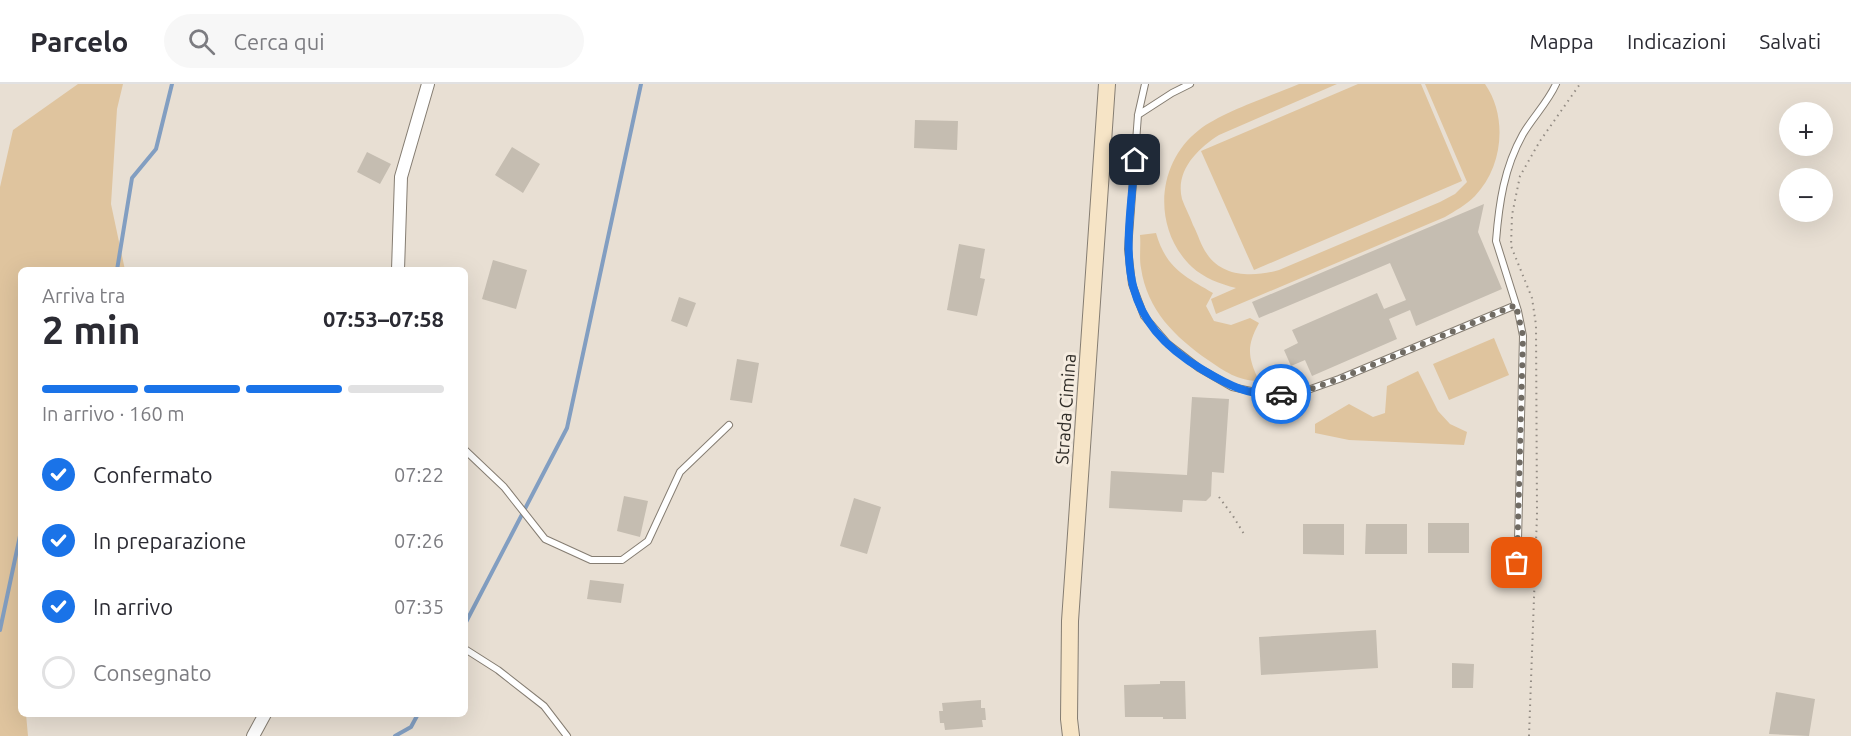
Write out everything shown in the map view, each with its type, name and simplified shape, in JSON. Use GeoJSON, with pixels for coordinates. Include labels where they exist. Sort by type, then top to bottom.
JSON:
{"type":"FeatureCollection","features":[{"type":"Feature","properties":{"kind":"main road","name":"Strada Cimina"},"geometry":{"type":"LineString","coordinates":[[1071,736],[1069,719],[1070,621],[1107,84]]}},
{"type":"Feature","properties":{"kind":"street"},"geometry":{"type":"LineString","coordinates":[[398,267],[401,177],[428,84]]}},
{"type":"Feature","properties":{"kind":"street"},"geometry":{"type":"LineString","coordinates":[[253,736],[263,717]]}},
{"type":"Feature","properties":{"kind":"lane"},"geometry":{"type":"LineString","coordinates":[[1145,84],[1138,115],[1128,249],[1132,284],[1144,316],[1168,344],[1199,368],[1232,387],[1270,395],[1302,392],[1339,379],[1516,305]]}},
{"type":"Feature","properties":{"kind":"lane"},"geometry":{"type":"LineString","coordinates":[[1174,84],[1182,87]]}},
{"type":"Feature","properties":{"kind":"lane"},"geometry":{"type":"LineString","coordinates":[[1138,115],[1190,84]]}},
{"type":"Feature","properties":{"kind":"lane"},"geometry":{"type":"LineString","coordinates":[[1517,581],[1523,336],[1496,241],[1504,178],[1509,162],[1524,133],[1556,84]]}},
{"type":"Feature","properties":{"kind":"lane"},"geometry":{"type":"LineString","coordinates":[[468,453],[504,487],[545,539],[591,560],[622,560],[648,541],[680,472],[729,425]]}},
{"type":"Feature","properties":{"kind":"lane"},"geometry":{"type":"LineString","coordinates":[[468,652],[498,670],[544,706],[567,736]]}},
{"type":"Feature","properties":{"kind":"path"},"geometry":{"type":"LineString","coordinates":[[1529,736],[1537,515],[1536,325],[1532,298],[1511,246],[1512,215],[1520,176],[1540,141],[1580,84]]}},
{"type":"Feature","properties":{"kind":"path"},"geometry":{"type":"LineString","coordinates":[[1219,498],[1244,534]]}},
{"type":"Feature","properties":{"kind":"shaded area"},"geometry":{"type":"Polygon","coordinates":[[[78,84],[123,84],[117,109],[111,204],[124,267],[18,267],[18,717],[26,717],[28,736],[0,736],[0,187],[13,130],[78,84]]]}},
{"type":"Feature","properties":{"kind":"shaded area"},"geometry":{"type":"Polygon","coordinates":[[[1299,84],[1337,84],[1219,135],[1196,154],[1185,170],[1181,189],[1183,202],[1205,251],[1222,268],[1240,274],[1260,274],[1279,270],[1455,194],[1467,182],[1425,84],[1485,84],[1497,111],[1499,126],[1497,157],[1492,171],[1475,196],[1445,217],[1216,314],[1211,299],[1236,288],[1202,274],[1192,267],[1179,252],[1170,234],[1165,216],[1164,197],[1167,178],[1174,160],[1199,130],[1233,111],[1299,84]]]}},
{"type":"Feature","properties":{"kind":"shaded area"},"geometry":{"type":"Polygon","coordinates":[[[1358,84],[1421,84],[1462,181],[1254,270],[1201,151],[1358,84]]]}},
{"type":"Feature","properties":{"kind":"shaded area"},"geometry":{"type":"Polygon","coordinates":[[[1156,233],[1165,255],[1177,270],[1213,293],[1206,306],[1214,321],[1231,325],[1250,318],[1259,323],[1252,339],[1250,352],[1259,381],[1238,377],[1208,360],[1184,342],[1156,310],[1144,283],[1140,264],[1140,235],[1156,233]]]}},
{"type":"Feature","properties":{"kind":"shaded area"},"geometry":{"type":"Polygon","coordinates":[[[1494,338],[1509,375],[1449,400],[1433,364],[1494,338]]]}},
{"type":"Feature","properties":{"kind":"shaded area"},"geometry":{"type":"Polygon","coordinates":[[[1418,371],[1438,411],[1450,424],[1467,432],[1464,445],[1349,440],[1315,433],[1315,424],[1349,404],[1373,417],[1385,413],[1387,386],[1418,371]]]}},
{"type":"Feature","properties":{"kind":"building"},"geometry":{"type":"Polygon","coordinates":[[[915,120],[958,121],[957,150],[914,148],[915,120]]]}},
{"type":"Feature","properties":{"kind":"building"},"geometry":{"type":"Polygon","coordinates":[[[512,147],[540,164],[523,193],[495,175],[512,147]]]}},
{"type":"Feature","properties":{"kind":"building"},"geometry":{"type":"Polygon","coordinates":[[[367,152],[391,164],[380,184],[357,172],[367,152]]]}},
{"type":"Feature","properties":{"kind":"building"},"geometry":{"type":"Polygon","coordinates":[[[1484,204],[1478,232],[1502,289],[1416,326],[1410,310],[1389,319],[1397,339],[1312,376],[1305,360],[1291,366],[1284,350],[1298,343],[1292,330],[1377,293],[1384,309],[1406,300],[1390,263],[1259,318],[1252,302],[1484,204]]]}},
{"type":"Feature","properties":{"kind":"building"},"geometry":{"type":"Polygon","coordinates":[[[959,244],[985,249],[980,278],[985,279],[977,316],[947,310],[959,244]]]}},
{"type":"Feature","properties":{"kind":"building"},"geometry":{"type":"Polygon","coordinates":[[[493,260],[527,270],[516,309],[482,299],[493,260]]]}},
{"type":"Feature","properties":{"kind":"building"},"geometry":{"type":"Polygon","coordinates":[[[679,297],[696,303],[687,327],[671,321],[679,297]]]}},
{"type":"Feature","properties":{"kind":"building"},"geometry":{"type":"Polygon","coordinates":[[[737,359],[759,363],[752,403],[730,400],[737,359]]]}},
{"type":"Feature","properties":{"kind":"building"},"geometry":{"type":"Polygon","coordinates":[[[1192,397],[1229,399],[1224,473],[1212,472],[1211,496],[1206,501],[1183,500],[1182,512],[1109,508],[1111,471],[1187,475],[1192,397]]]}},
{"type":"Feature","properties":{"kind":"building"},"geometry":{"type":"Polygon","coordinates":[[[624,496],[648,501],[640,537],[617,531],[624,496]]]}},
{"type":"Feature","properties":{"kind":"building"},"geometry":{"type":"Polygon","coordinates":[[[854,498],[881,507],[867,554],[840,546],[854,498]]]}},
{"type":"Feature","properties":{"kind":"building"},"geometry":{"type":"Polygon","coordinates":[[[1428,523],[1469,523],[1469,553],[1428,553],[1428,523]]]}},
{"type":"Feature","properties":{"kind":"building"},"geometry":{"type":"Polygon","coordinates":[[[1303,524],[1344,524],[1344,555],[1303,554],[1303,524]]]}},
{"type":"Feature","properties":{"kind":"building"},"geometry":{"type":"Polygon","coordinates":[[[1366,524],[1407,524],[1407,554],[1365,554],[1366,524]]]}},
{"type":"Feature","properties":{"kind":"building"},"geometry":{"type":"Polygon","coordinates":[[[590,580],[624,584],[621,603],[587,599],[590,580]]]}},
{"type":"Feature","properties":{"kind":"building"},"geometry":{"type":"Polygon","coordinates":[[[1376,630],[1378,668],[1261,675],[1259,637],[1376,630]]]}},
{"type":"Feature","properties":{"kind":"building"},"geometry":{"type":"Polygon","coordinates":[[[1452,663],[1474,664],[1473,688],[1452,688],[1452,663]]]}},
{"type":"Feature","properties":{"kind":"building"},"geometry":{"type":"Polygon","coordinates":[[[1160,681],[1185,681],[1186,719],[1125,717],[1124,685],[1160,684],[1160,681]]]}},
{"type":"Feature","properties":{"kind":"building"},"geometry":{"type":"Polygon","coordinates":[[[1776,692],[1815,699],[1809,736],[1769,734],[1776,692]]]}},
{"type":"Feature","properties":{"kind":"building"},"geometry":{"type":"Polygon","coordinates":[[[981,700],[981,708],[985,708],[986,720],[982,720],[983,727],[945,730],[944,723],[940,723],[939,711],[943,711],[942,703],[981,700]]]}},
{"type":"Feature","properties":{"kind":"waterway"},"geometry":{"type":"LineString","coordinates":[[117,267],[132,178],[156,149],[172,84]]}},
{"type":"Feature","properties":{"kind":"waterway"},"geometry":{"type":"LineString","coordinates":[[468,618],[567,428],[641,84]]}},
{"type":"Feature","properties":{"kind":"waterway"},"geometry":{"type":"LineString","coordinates":[[0,630],[18,545]]}},
{"type":"Feature","properties":{"kind":"waterway"},"geometry":{"type":"LineString","coordinates":[[395,736],[411,727],[416,717]]}},
{"type":"Feature","properties":{"kind":"way so far"},"geometry":{"type":"LineString","coordinates":[[1281,394],[1302,392],[1339,379],[1516,305],[1523,336],[1517,563]]}},
{"type":"Feature","properties":{"kind":"route"},"geometry":{"type":"LineString","coordinates":[[1135,160],[1128,249],[1132,284],[1144,316],[1168,344],[1199,368],[1232,387],[1270,395],[1281,394]]}}]}
